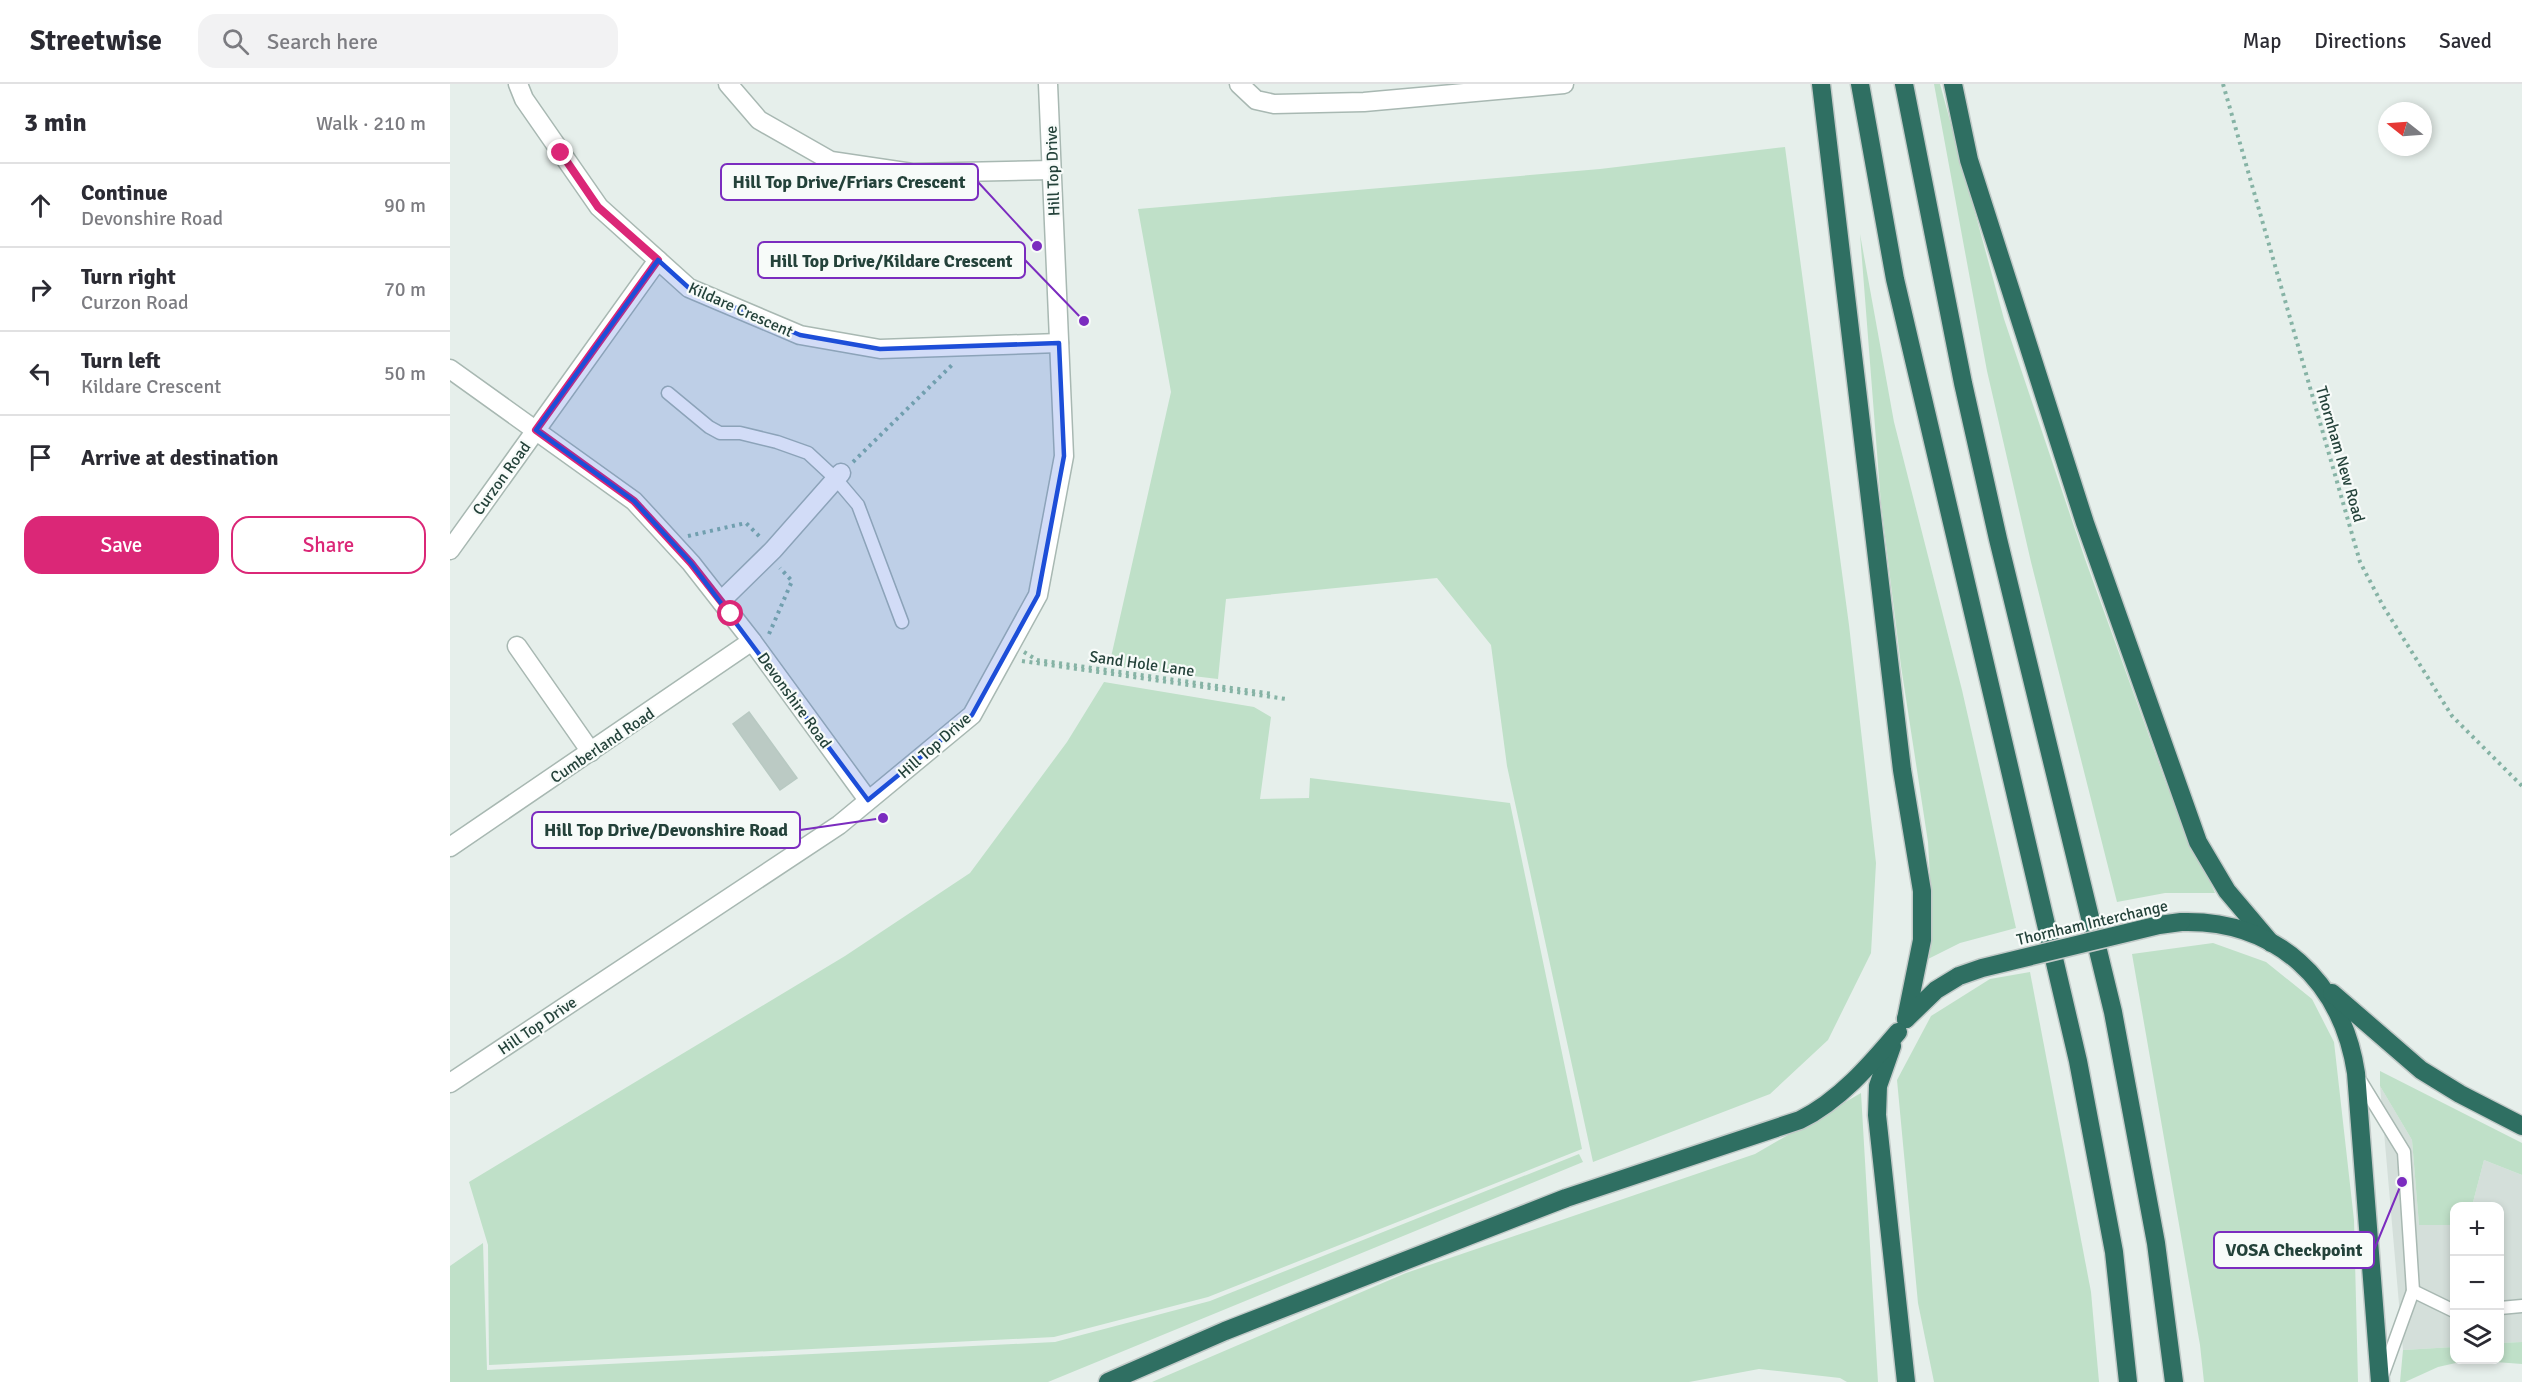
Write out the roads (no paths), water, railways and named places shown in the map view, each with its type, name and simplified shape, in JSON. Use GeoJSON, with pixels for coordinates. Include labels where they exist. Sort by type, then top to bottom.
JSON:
{"type":"FeatureCollection","features":[{"type":"Feature","properties":{"kind":"highway"},"geometry":{"type":"LineString","coordinates":[[1108,1382],[1225,1331],[1566,1198],[1800,1120],[1816,1112],[1832,1099],[1875,1058],[1902,1026],[1922,940],[1922,891],[1902,770],[1821,84]]}},
{"type":"Feature","properties":{"kind":"highway"},"geometry":{"type":"LineString","coordinates":[[1860,84],[1894,279],[2078,1061],[2114,1252],[2128,1382]]}},
{"type":"Feature","properties":{"kind":"highway"},"geometry":{"type":"LineString","coordinates":[[1904,84],[1961,372],[1998,539],[2113,1012],[2156,1243],[2174,1382]]}},
{"type":"Feature","properties":{"kind":"highway"},"geometry":{"type":"LineString","coordinates":[[1953,84],[1970,160],[2085,523],[2198,842],[2227,891],[2271,943]]}},
{"type":"Feature","properties":{"kind":"highway","name":"Thornham Interchange"},"geometry":{"type":"LineString","coordinates":[[1906,1382],[1877,1115],[1878,1086],[1888,1054],[1902,1026],[1931,994],[1959,976],[1982,968],[2158,925],[2181,922],[2230,926],[2271,943],[2301,964],[2318,980],[2346,1029],[2356,1073],[2380,1382]]}},
{"type":"Feature","properties":{"kind":"highway"},"geometry":{"type":"LineString","coordinates":[[2318,980],[2421,1070],[2460,1094],[2522,1126]]}},
{"type":"Feature","properties":{"kind":"street","name":"Kildare Crescent"},"geometry":{"type":"LineString","coordinates":[[518,84],[524,99],[598,207],[688,288],[800,334],[880,349],[1059,343]]}},
{"type":"Feature","properties":{"kind":"street"},"geometry":{"type":"LineString","coordinates":[[728,84],[759,120],[831,161],[912,173],[1052,170]]}},
{"type":"Feature","properties":{"kind":"street","name":"Hill Top Drive"},"geometry":{"type":"LineString","coordinates":[[450,1083],[838,825],[972,715],[1038,595],[1064,456],[1048,84]]}},
{"type":"Feature","properties":{"kind":"street"},"geometry":{"type":"LineString","coordinates":[[1239,84],[1256,100],[1274,104],[1364,102],[1416,91],[1564,84]]}},
{"type":"Feature","properties":{"kind":"street","name":"Curzon Road"},"geometry":{"type":"LineString","coordinates":[[450,550],[658,260]]}},
{"type":"Feature","properties":{"kind":"street","name":"Devonshire Road"},"geometry":{"type":"LineString","coordinates":[[450,369],[634,501],[721,601],[868,800]]}},
{"type":"Feature","properties":{"kind":"street"},"geometry":{"type":"LineString","coordinates":[[721,601],[771,553],[839,476]]}},
{"type":"Feature","properties":{"kind":"street"},"geometry":{"type":"LineString","coordinates":[[517,646],[591,752]]}},
{"type":"Feature","properties":{"kind":"street","name":"Cumberland Road"},"geometry":{"type":"LineString","coordinates":[[450,847],[755,646]]}},
{"type":"Feature","properties":{"kind":"lane"},"geometry":{"type":"LineString","coordinates":[[668,393],[709,427],[720,433],[740,433],[777,442],[808,453],[839,476],[858,505],[902,622]]}},
{"type":"Feature","properties":{"kind":"lane"},"geometry":{"type":"LineString","coordinates":[[2356,1073],[2404,1152],[2413,1291],[2380,1382]]}},
{"type":"Feature","properties":{"kind":"lane"},"geometry":{"type":"LineString","coordinates":[[2413,1291],[2452,1310]]}},
{"type":"Feature","properties":{"kind":"lane"},"geometry":{"type":"LineString","coordinates":[[2504,1308],[2522,1306]]}},
{"type":"Feature","properties":{"kind":"place","name":"Hill Top Drive/Friars Crescent"},"geometry":{"type":"Point","coordinates":[1037,246]}},
{"type":"Feature","properties":{"kind":"place","name":"Hill Top Drive/Kildare Crescent"},"geometry":{"type":"Point","coordinates":[1084,321]}},
{"type":"Feature","properties":{"kind":"place","name":"Hill Top Drive/Devonshire Road"},"geometry":{"type":"Point","coordinates":[883,818]}},
{"type":"Feature","properties":{"kind":"place","name":"VOSA Checkpoint"},"geometry":{"type":"Point","coordinates":[2402,1182]}}]}
